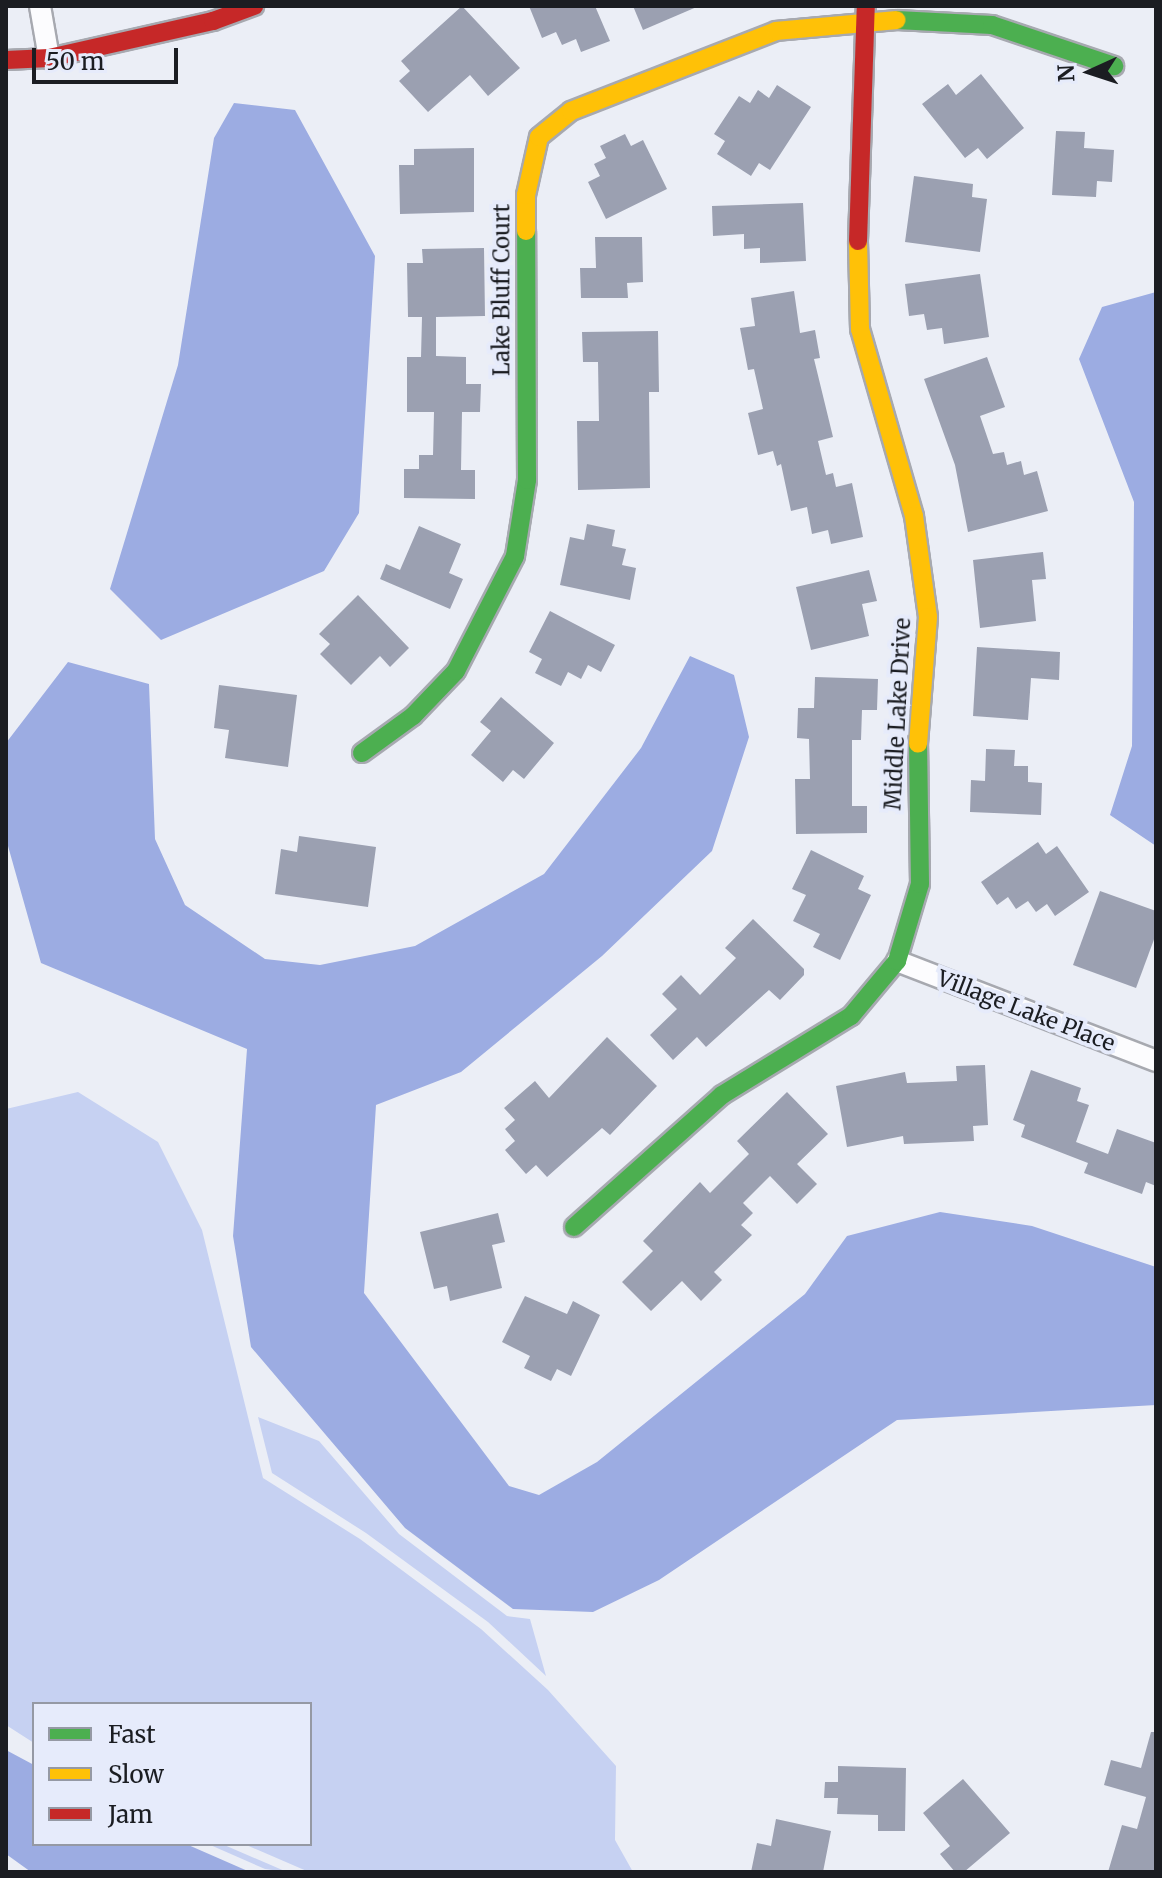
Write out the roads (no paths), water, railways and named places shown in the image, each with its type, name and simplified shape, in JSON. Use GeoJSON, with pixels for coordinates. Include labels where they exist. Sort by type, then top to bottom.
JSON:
{"type":"FeatureCollection","features":[{"type":"Feature","properties":{"kind":"street"},"geometry":{"type":"LineString","coordinates":[[40,6],[49,58]]}},
{"type":"Feature","properties":{"kind":"street"},"geometry":{"type":"LineString","coordinates":[[6,60],[49,58],[213,21],[254,6]]}},
{"type":"Feature","properties":{"kind":"street","name":"Lake Bluff Court"},"geometry":{"type":"LineString","coordinates":[[362,753],[413,716],[456,671],[515,556],[527,480],[526,195],[539,137],[571,111],[776,31],[867,12],[992,25],[1114,66]]}},
{"type":"Feature","properties":{"kind":"street","name":"Middle Lake Drive"},"geometry":{"type":"LineString","coordinates":[[574,1227],[722,1095],[851,1016],[897,961],[920,884],[915,786],[928,617],[914,516],[860,329],[857,180],[867,12]]}},
{"type":"Feature","properties":{"kind":"street","name":"Village Lake Place"},"geometry":{"type":"LineString","coordinates":[[897,961],[1156,1061]]}},
{"type":"Feature","properties":{"kind":"water"},"geometry":{"type":"Polygon","coordinates":[[[234,103],[295,110],[375,256],[359,513],[324,571],[161,640],[110,589],[178,365],[214,138],[234,103]]]}},
{"type":"Feature","properties":{"kind":"water"},"geometry":{"type":"Polygon","coordinates":[[[1156,292],[1156,846],[1110,815],[1132,746],[1134,502],[1079,359],[1102,307],[1156,292]]]}},
{"type":"Feature","properties":{"kind":"water"},"geometry":{"type":"Polygon","coordinates":[[[690,656],[734,675],[749,737],[712,851],[602,956],[461,1072],[376,1105],[364,1293],[509,1486],[539,1495],[597,1462],[805,1294],[847,1236],[940,1212],[1032,1226],[1156,1267],[1156,1405],[897,1420],[659,1580],[593,1612],[513,1609],[405,1528],[251,1347],[233,1236],[247,1049],[41,963],[8,846],[6,743],[68,662],[149,684],[155,839],[185,905],[265,959],[320,965],[415,946],[544,874],[641,748],[690,656]]]}},
{"type":"Feature","properties":{"kind":"water"},"geometry":{"type":"Polygon","coordinates":[[[6,1750],[32,1764],[32,1846],[191,1846],[250,1872],[31,1872],[6,1854],[6,1750]]]}}]}
